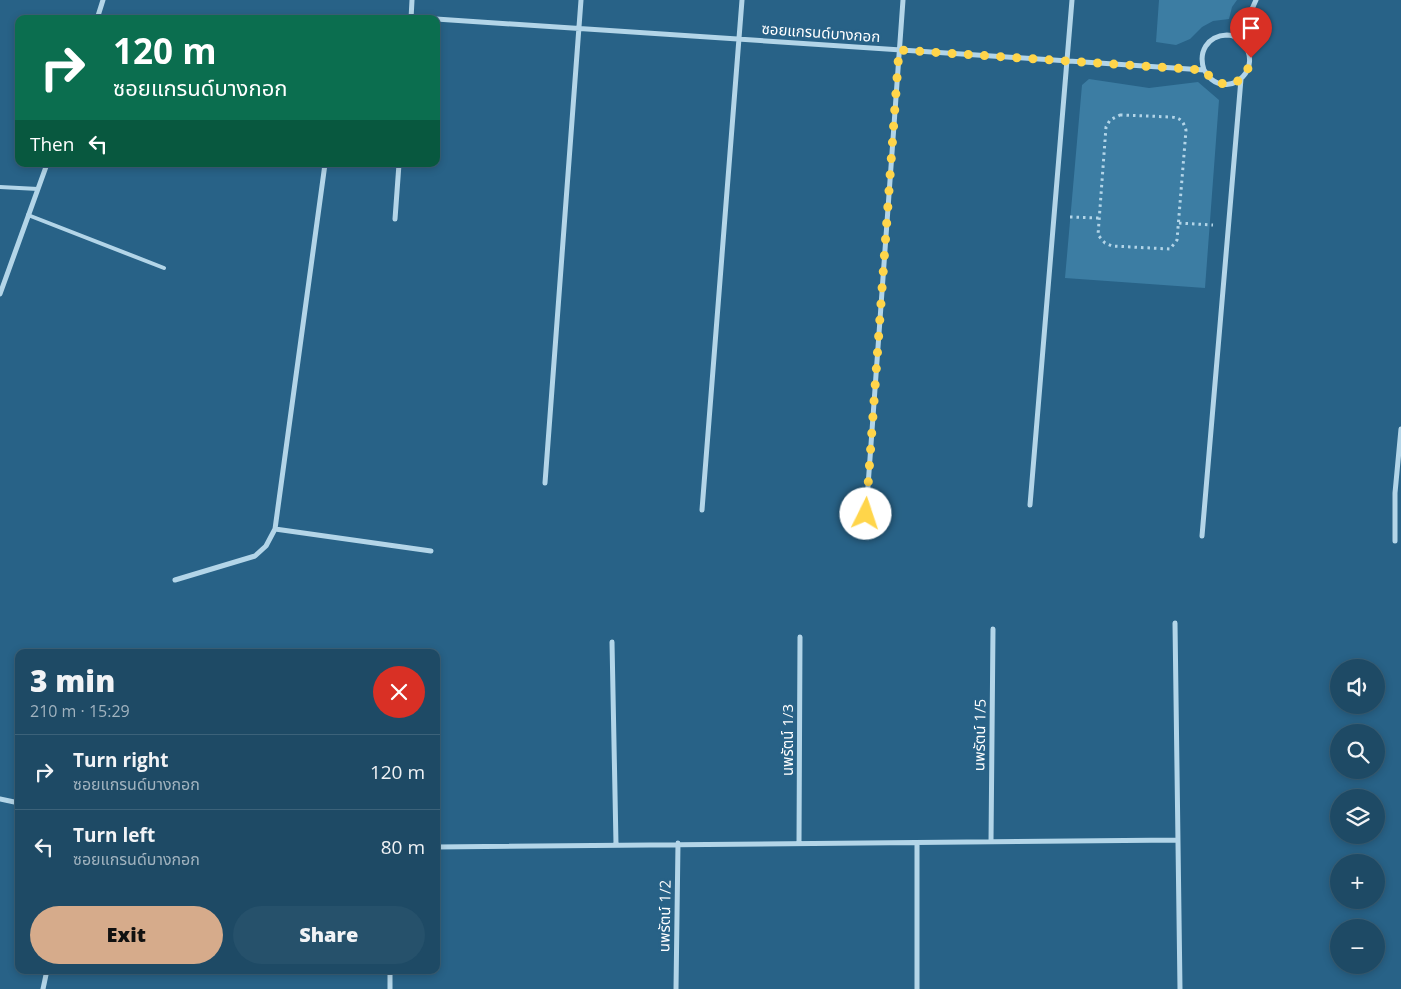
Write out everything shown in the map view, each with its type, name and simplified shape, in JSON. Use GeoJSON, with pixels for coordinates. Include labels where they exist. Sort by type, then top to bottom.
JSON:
{"type":"FeatureCollection","features":[{"type":"Feature","properties":{"kind":"street"},"geometry":{"type":"LineString","coordinates":[[98,15],[103,0]]}},
{"type":"Feature","properties":{"kind":"street"},"geometry":{"type":"LineString","coordinates":[[411,15],[412,0]]}},
{"type":"Feature","properties":{"kind":"street"},"geometry":{"type":"LineString","coordinates":[[545,483],[581,0]]}},
{"type":"Feature","properties":{"kind":"street"},"geometry":{"type":"LineString","coordinates":[[702,510],[742,0]]}},
{"type":"Feature","properties":{"kind":"street"},"geometry":{"type":"LineString","coordinates":[[866,514],[903,0]]}},
{"type":"Feature","properties":{"kind":"street"},"geometry":{"type":"LineString","coordinates":[[1030,506],[1072,0]]}},
{"type":"Feature","properties":{"kind":"street"},"geometry":{"type":"LineString","coordinates":[[1239,38],[1256,0]]}},
{"type":"Feature","properties":{"kind":"street","name":"ซอยแกรนด์บางกอก"},"geometry":{"type":"LineString","coordinates":[[440,19],[1204,70]]}},
{"type":"Feature","properties":{"kind":"street"},"geometry":{"type":"LineString","coordinates":[[1230,35],[1239,38],[1251,58],[1249,69],[1241,79],[1230,83],[1220,84],[1210,79],[1204,70],[1201,60],[1203,50],[1207,42],[1218,36],[1230,35]]}},
{"type":"Feature","properties":{"kind":"street"},"geometry":{"type":"LineString","coordinates":[[1202,536],[1241,79]]}},
{"type":"Feature","properties":{"kind":"street"},"geometry":{"type":"LineString","coordinates":[[0,294],[46,167]]}},
{"type":"Feature","properties":{"kind":"street"},"geometry":{"type":"LineString","coordinates":[[175,580],[255,556],[266,546],[275,529],[325,167]]}},
{"type":"Feature","properties":{"kind":"street"},"geometry":{"type":"LineString","coordinates":[[395,219],[399,167]]}},
{"type":"Feature","properties":{"kind":"street"},"geometry":{"type":"LineString","coordinates":[[1395,541],[1401,429]]}},
{"type":"Feature","properties":{"kind":"street"},"geometry":{"type":"LineString","coordinates":[[275,529],[431,551]]}},
{"type":"Feature","properties":{"kind":"street"},"geometry":{"type":"LineString","coordinates":[[1174,623],[1180,989]]}},
{"type":"Feature","properties":{"kind":"street","name":"นพรัตน์ 1/5"},"geometry":{"type":"LineString","coordinates":[[990,842],[993,629]]}},
{"type":"Feature","properties":{"kind":"street","name":"นพรัตน์ 1/3"},"geometry":{"type":"LineString","coordinates":[[799,843],[800,637]]}},
{"type":"Feature","properties":{"kind":"street"},"geometry":{"type":"LineString","coordinates":[[612,642],[616,844]]}},
{"type":"Feature","properties":{"kind":"street"},"geometry":{"type":"LineString","coordinates":[[0,800],[15,802]]}},
{"type":"Feature","properties":{"kind":"street"},"geometry":{"type":"LineString","coordinates":[[440,846],[1178,840]]}},
{"type":"Feature","properties":{"kind":"street","name":"นพรัตน์ 1/2"},"geometry":{"type":"LineString","coordinates":[[676,989],[678,843]]}},
{"type":"Feature","properties":{"kind":"street"},"geometry":{"type":"LineString","coordinates":[[917,843],[917,989]]}},
{"type":"Feature","properties":{"kind":"street"},"geometry":{"type":"LineString","coordinates":[[43,989],[46,974]]}},
{"type":"Feature","properties":{"kind":"street"},"geometry":{"type":"LineString","coordinates":[[390,974],[390,989]]}},
{"type":"Feature","properties":{"kind":"lane"},"geometry":{"type":"LineString","coordinates":[[0,187],[38,189]]}},
{"type":"Feature","properties":{"kind":"lane"},"geometry":{"type":"LineString","coordinates":[[28,215],[164,268]]}},
{"type":"Feature","properties":{"kind":"path"},"geometry":{"type":"LineString","coordinates":[[1120,115],[1179,118],[1184,123],[1186,130],[1177,240],[1170,249],[1112,246],[1100,240],[1098,235],[1099,218],[1106,127],[1110,120],[1120,115]]}},
{"type":"Feature","properties":{"kind":"path"},"geometry":{"type":"LineString","coordinates":[[1054,216],[1099,218]]}},
{"type":"Feature","properties":{"kind":"path"},"geometry":{"type":"LineString","coordinates":[[1179,223],[1228,226]]}},
{"type":"Feature","properties":{"kind":"shaded area"},"geometry":{"type":"Polygon","coordinates":[[[1159,0],[1237,0],[1232,7],[1229,19],[1213,21],[1202,27],[1190,39],[1176,45],[1156,42],[1159,0]]]}},
{"type":"Feature","properties":{"kind":"shaded area"},"geometry":{"type":"Polygon","coordinates":[[[1089,79],[1149,88],[1198,82],[1219,100],[1205,288],[1065,278],[1082,85],[1089,79]]]}},
{"type":"Feature","properties":{"kind":"route"},"geometry":{"type":"LineString","coordinates":[[866,514],[899,50],[1204,70],[1210,79],[1220,84],[1241,79],[1249,69],[1251,58]]}}]}
